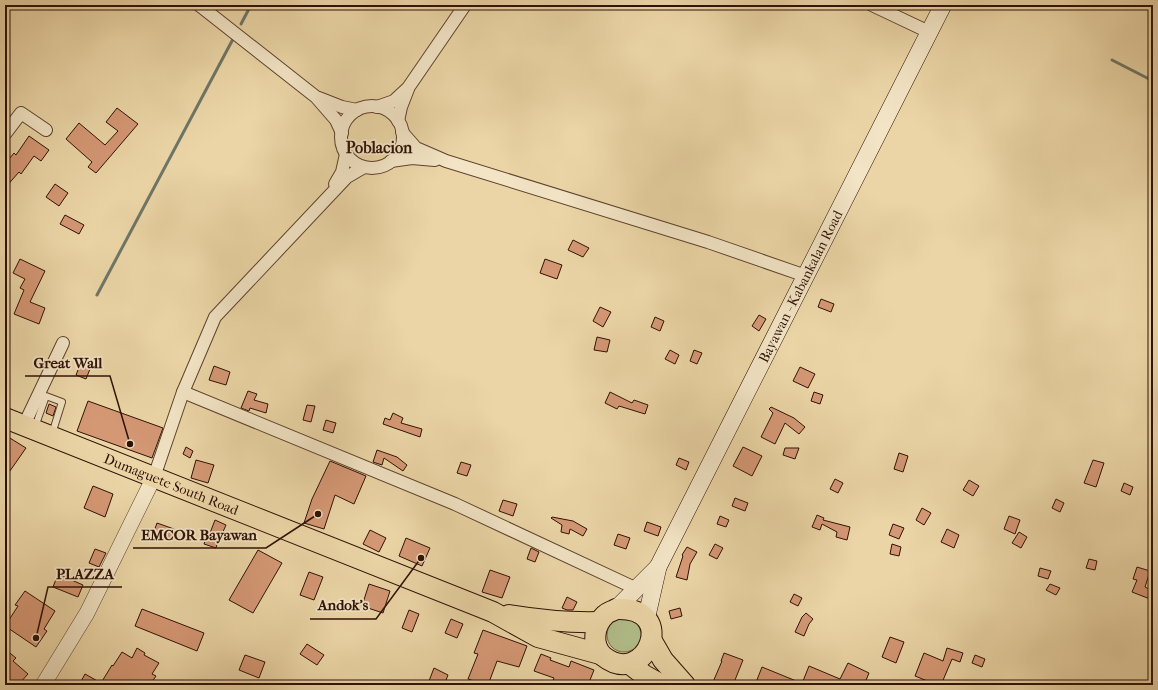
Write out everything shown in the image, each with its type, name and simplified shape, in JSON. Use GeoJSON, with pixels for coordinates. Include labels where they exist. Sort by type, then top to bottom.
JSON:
{"type":"FeatureCollection","features":[{"type":"Feature","properties":{"kind":"highway","name":"Dumaguete South Road"},"geometry":{"type":"LineString","coordinates":[[5,418],[493,612],[538,637],[600,654]]}},
{"type":"Feature","properties":{"kind":"highway"},"geometry":{"type":"LineString","coordinates":[[652,641],[648,651],[641,660],[631,665],[619,665],[609,661],[600,654],[596,644],[595,633],[599,622],[606,614],[616,609],[627,608],[638,612],[646,620],[651,630],[652,641],[663,660],[685,685]]}},
{"type":"Feature","properties":{"kind":"highway","name":"Dumaguete South Road"},"geometry":{"type":"LineString","coordinates":[[493,612],[541,621],[599,622]]}},
{"type":"Feature","properties":{"kind":"highway"},"geometry":{"type":"LineString","coordinates":[[631,665],[644,676],[662,685]]}},
{"type":"Feature","properties":{"kind":"main road","name":"Bayawan - Kabankalan Road"},"geometry":{"type":"LineString","coordinates":[[646,620],[658,567],[943,5]]}},
{"type":"Feature","properties":{"kind":"main road","name":"Bayawan - Kabankalan Road"},"geometry":{"type":"LineString","coordinates":[[616,609],[658,567]]}},
{"type":"Feature","properties":{"kind":"street"},"geometry":{"type":"LineString","coordinates":[[199,5],[316,97],[336,120],[342,133]]}},
{"type":"Feature","properties":{"kind":"street"},"geometry":{"type":"LineString","coordinates":[[446,162],[412,158],[391,161],[378,167],[364,167],[352,161],[346,154],[341,140],[347,120],[357,110],[377,107],[394,101],[408,88],[465,5]]}},
{"type":"Feature","properties":{"kind":"street"},"geometry":{"type":"LineString","coordinates":[[872,5],[928,32]]}},
{"type":"Feature","properties":{"kind":"street"},"geometry":{"type":"LineString","coordinates":[[391,161],[400,149],[403,138],[400,126],[401,107],[408,88]]}},
{"type":"Feature","properties":{"kind":"street"},"geometry":{"type":"LineString","coordinates":[[316,97],[342,107],[357,110]]}},
{"type":"Feature","properties":{"kind":"street"},"geometry":{"type":"LineString","coordinates":[[377,107],[389,112],[416,148],[446,162],[708,242],[806,276]]}},
{"type":"Feature","properties":{"kind":"street"},"geometry":{"type":"LineString","coordinates":[[5,134],[21,113],[46,130]]}},
{"type":"Feature","properties":{"kind":"street"},"geometry":{"type":"LineString","coordinates":[[330,193],[342,172],[346,154]]}},
{"type":"Feature","properties":{"kind":"street"},"geometry":{"type":"LineString","coordinates":[[43,685],[87,613],[154,477],[183,392],[215,317],[330,193],[347,177],[364,167]]}},
{"type":"Feature","properties":{"kind":"street"},"geometry":{"type":"LineString","coordinates":[[37,430],[63,343]]}},
{"type":"Feature","properties":{"kind":"street"},"geometry":{"type":"LineString","coordinates":[[183,392],[455,504],[637,589]]}},
{"type":"Feature","properties":{"kind":"lane"},"geometry":{"type":"LineString","coordinates":[[46,396],[62,402],[37,430],[46,396]]}},
{"type":"Feature","properties":{"kind":"green space"},"geometry":{"type":"Polygon","coordinates":[[[624,618],[636,623],[641,635],[636,647],[624,652],[612,647],[607,635],[612,623],[624,618]]]}},
{"type":"Feature","properties":{"kind":"building"},"geometry":{"type":"Polygon","coordinates":[[[117,108],[138,124],[96,173],[88,167],[92,162],[66,139],[79,123],[105,145],[118,131],[106,122],[117,108]]]}},
{"type":"Feature","properties":{"kind":"building"},"geometry":{"type":"Polygon","coordinates":[[[29,136],[49,150],[41,161],[34,156],[21,174],[19,172],[5,188],[5,164],[14,153],[16,155],[29,136]]]}},
{"type":"Feature","properties":{"kind":"building"},"geometry":{"type":"Polygon","coordinates":[[[55,184],[68,193],[59,206],[46,197],[55,184]]]}},
{"type":"Feature","properties":{"kind":"building"},"geometry":{"type":"Polygon","coordinates":[[[65,215],[84,225],[79,234],[60,224],[65,215]]]}},
{"type":"Feature","properties":{"kind":"building"},"geometry":{"type":"Polygon","coordinates":[[[573,240],[589,248],[583,257],[568,250],[573,240]]]}},
{"type":"Feature","properties":{"kind":"building"},"geometry":{"type":"Polygon","coordinates":[[[20,259],[45,271],[30,302],[45,308],[39,324],[14,314],[24,290],[20,288],[25,279],[13,273],[20,259]]]}},
{"type":"Feature","properties":{"kind":"building"},"geometry":{"type":"Polygon","coordinates":[[[545,259],[562,265],[557,279],[540,273],[545,259]]]}},
{"type":"Feature","properties":{"kind":"building"},"geometry":{"type":"Polygon","coordinates":[[[821,299],[834,304],[831,312],[818,307],[821,299]]]}},
{"type":"Feature","properties":{"kind":"building"},"geometry":{"type":"Polygon","coordinates":[[[600,307],[611,312],[603,327],[593,321],[600,307]]]}},
{"type":"Feature","properties":{"kind":"building"},"geometry":{"type":"Polygon","coordinates":[[[759,315],[766,319],[759,331],[752,326],[759,315]]]}},
{"type":"Feature","properties":{"kind":"building"},"geometry":{"type":"Polygon","coordinates":[[[655,317],[664,321],[660,331],[651,327],[655,317]]]}},
{"type":"Feature","properties":{"kind":"building"},"geometry":{"type":"Polygon","coordinates":[[[597,337],[610,340],[607,352],[594,350],[597,337]]]}},
{"type":"Feature","properties":{"kind":"building"},"geometry":{"type":"Polygon","coordinates":[[[670,350],[679,355],[675,364],[665,359],[670,350]]]}},
{"type":"Feature","properties":{"kind":"building"},"geometry":{"type":"Polygon","coordinates":[[[694,350],[702,353],[697,364],[690,361],[694,350]]]}},
{"type":"Feature","properties":{"kind":"building"},"geometry":{"type":"Polygon","coordinates":[[[82,360],[92,364],[86,379],[76,375],[82,360]]]}},
{"type":"Feature","properties":{"kind":"building"},"geometry":{"type":"Polygon","coordinates":[[[214,366],[230,372],[226,385],[209,380],[214,366]]]}},
{"type":"Feature","properties":{"kind":"building"},"geometry":{"type":"Polygon","coordinates":[[[800,367],[815,374],[808,388],[793,381],[800,367]]]}},
{"type":"Feature","properties":{"kind":"building"},"geometry":{"type":"Polygon","coordinates":[[[248,391],[257,394],[254,400],[268,404],[266,413],[250,408],[249,411],[241,408],[248,391]]]}},
{"type":"Feature","properties":{"kind":"building"},"geometry":{"type":"Polygon","coordinates":[[[610,392],[632,403],[634,400],[648,405],[645,414],[619,406],[617,409],[605,403],[610,392]]]}},
{"type":"Feature","properties":{"kind":"building"},"geometry":{"type":"Polygon","coordinates":[[[814,392],[823,395],[820,404],[811,401],[814,392]]]}},
{"type":"Feature","properties":{"kind":"building"},"geometry":{"type":"Polygon","coordinates":[[[88,401],[163,428],[152,458],[77,431],[88,401]]]}},
{"type":"Feature","properties":{"kind":"building"},"geometry":{"type":"Polygon","coordinates":[[[49,404],[56,407],[53,416],[46,413],[49,404]]]}},
{"type":"Feature","properties":{"kind":"building"},"geometry":{"type":"Polygon","coordinates":[[[307,405],[315,406],[311,422],[303,420],[307,405]]]}},
{"type":"Feature","properties":{"kind":"building"},"geometry":{"type":"Polygon","coordinates":[[[771,407],[794,418],[805,427],[799,434],[785,423],[775,444],[761,437],[773,413],[769,409],[771,407]]]}},
{"type":"Feature","properties":{"kind":"building"},"geometry":{"type":"Polygon","coordinates":[[[393,413],[403,418],[401,423],[422,429],[420,437],[383,424],[385,418],[390,420],[393,413]]]}},
{"type":"Feature","properties":{"kind":"building"},"geometry":{"type":"Polygon","coordinates":[[[326,420],[336,423],[333,433],[323,430],[326,420]]]}},
{"type":"Feature","properties":{"kind":"building"},"geometry":{"type":"Polygon","coordinates":[[[5,435],[26,448],[5,478],[5,435]]]}},
{"type":"Feature","properties":{"kind":"building"},"geometry":{"type":"Polygon","coordinates":[[[186,447],[193,451],[190,458],[183,454],[186,447]]]}},
{"type":"Feature","properties":{"kind":"building"},"geometry":{"type":"Polygon","coordinates":[[[743,447],[762,456],[752,476],[733,466],[743,447]]]}},
{"type":"Feature","properties":{"kind":"building"},"geometry":{"type":"Polygon","coordinates":[[[785,448],[799,448],[795,459],[783,455],[785,448]]]}},
{"type":"Feature","properties":{"kind":"building"},"geometry":{"type":"Polygon","coordinates":[[[377,450],[397,457],[407,465],[403,471],[384,458],[382,465],[373,462],[377,450]]]}},
{"type":"Feature","properties":{"kind":"building"},"geometry":{"type":"Polygon","coordinates":[[[899,453],[908,456],[903,472],[894,469],[899,453]]]}},
{"type":"Feature","properties":{"kind":"building"},"geometry":{"type":"Polygon","coordinates":[[[679,458],[689,462],[686,470],[676,465],[679,458]]]}},
{"type":"Feature","properties":{"kind":"building"},"geometry":{"type":"Polygon","coordinates":[[[196,460],[214,465],[208,483],[191,478],[196,460]]]}},
{"type":"Feature","properties":{"kind":"building"},"geometry":{"type":"Polygon","coordinates":[[[1093,460],[1104,463],[1096,487],[1084,483],[1093,460]]]}},
{"type":"Feature","properties":{"kind":"building"},"geometry":{"type":"Polygon","coordinates":[[[330,461],[366,476],[354,504],[335,495],[324,529],[304,523],[312,499],[330,461]]]}},
{"type":"Feature","properties":{"kind":"building"},"geometry":{"type":"Polygon","coordinates":[[[461,462],[471,465],[467,476],[457,473],[461,462]]]}},
{"type":"Feature","properties":{"kind":"building"},"geometry":{"type":"Polygon","coordinates":[[[835,479],[843,483],[838,493],[830,489],[835,479]]]}},
{"type":"Feature","properties":{"kind":"building"},"geometry":{"type":"Polygon","coordinates":[[[969,480],[979,486],[973,496],[963,490],[969,480]]]}},
{"type":"Feature","properties":{"kind":"building"},"geometry":{"type":"Polygon","coordinates":[[[1124,483],[1133,487],[1130,495],[1121,491],[1124,483]]]}},
{"type":"Feature","properties":{"kind":"building"},"geometry":{"type":"Polygon","coordinates":[[[93,486],[113,494],[105,517],[84,508],[93,486]]]}},
{"type":"Feature","properties":{"kind":"building"},"geometry":{"type":"Polygon","coordinates":[[[735,498],[748,503],[745,511],[732,506],[735,498]]]}},
{"type":"Feature","properties":{"kind":"building"},"geometry":{"type":"Polygon","coordinates":[[[1056,499],[1064,503],[1060,512],[1052,508],[1056,499]]]}},
{"type":"Feature","properties":{"kind":"building"},"geometry":{"type":"Polygon","coordinates":[[[503,500],[517,504],[513,516],[499,511],[503,500]]]}},
{"type":"Feature","properties":{"kind":"building"},"geometry":{"type":"Polygon","coordinates":[[[922,508],[931,513],[924,525],[916,520],[922,508]]]}},
{"type":"Feature","properties":{"kind":"building"},"geometry":{"type":"Polygon","coordinates":[[[817,515],[824,518],[823,520],[850,527],[847,540],[836,537],[837,532],[822,524],[820,530],[812,527],[817,515]]]}},
{"type":"Feature","properties":{"kind":"building"},"geometry":{"type":"Polygon","coordinates":[[[720,516],[729,520],[726,527],[717,524],[720,516]]]}},
{"type":"Feature","properties":{"kind":"building"},"geometry":{"type":"Polygon","coordinates":[[[1009,516],[1020,520],[1015,534],[1004,529],[1009,516]]]}},
{"type":"Feature","properties":{"kind":"building"},"geometry":{"type":"Polygon","coordinates":[[[551,518],[573,521],[587,529],[583,536],[570,529],[569,534],[561,532],[562,525],[551,518]]]}},
{"type":"Feature","properties":{"kind":"building"},"geometry":{"type":"Polygon","coordinates":[[[215,520],[226,525],[222,534],[220,533],[216,548],[204,544],[215,520]]]}},
{"type":"Feature","properties":{"kind":"building"},"geometry":{"type":"Polygon","coordinates":[[[647,522],[661,527],[658,536],[644,531],[647,522]]]}},
{"type":"Feature","properties":{"kind":"building"},"geometry":{"type":"Polygon","coordinates":[[[157,523],[174,529],[170,540],[153,534],[157,523]]]}},
{"type":"Feature","properties":{"kind":"building"},"geometry":{"type":"Polygon","coordinates":[[[893,524],[904,528],[899,539],[889,535],[893,524]]]}},
{"type":"Feature","properties":{"kind":"building"},"geometry":{"type":"Polygon","coordinates":[[[947,529],[959,535],[954,548],[941,542],[947,529]]]}},
{"type":"Feature","properties":{"kind":"building"},"geometry":{"type":"Polygon","coordinates":[[[370,530],[386,538],[379,552],[363,544],[370,530]]]}},
{"type":"Feature","properties":{"kind":"building"},"geometry":{"type":"Polygon","coordinates":[[[1019,532],[1027,537],[1021,548],[1012,543],[1019,532]]]}},
{"type":"Feature","properties":{"kind":"building"},"geometry":{"type":"Polygon","coordinates":[[[618,534],[630,538],[626,549],[614,545],[618,534]]]}},
{"type":"Feature","properties":{"kind":"building"},"geometry":{"type":"Polygon","coordinates":[[[406,538],[430,548],[422,566],[399,556],[406,538]]]}},
{"type":"Feature","properties":{"kind":"building"},"geometry":{"type":"Polygon","coordinates":[[[715,544],[723,548],[717,559],[709,555],[715,544]]]}},
{"type":"Feature","properties":{"kind":"building"},"geometry":{"type":"Polygon","coordinates":[[[892,544],[901,547],[899,556],[890,554],[892,544]]]}},
{"type":"Feature","properties":{"kind":"building"},"geometry":{"type":"Polygon","coordinates":[[[687,547],[697,552],[690,564],[687,580],[676,577],[683,556],[682,555],[687,547]]]}},
{"type":"Feature","properties":{"kind":"building"},"geometry":{"type":"Polygon","coordinates":[[[531,548],[539,552],[535,562],[527,559],[531,548]]]}},
{"type":"Feature","properties":{"kind":"building"},"geometry":{"type":"Polygon","coordinates":[[[95,549],[106,553],[99,567],[89,563],[95,549]]]}},
{"type":"Feature","properties":{"kind":"building"},"geometry":{"type":"Polygon","coordinates":[[[258,550],[282,563],[253,613],[229,600],[258,550]]]}},
{"type":"Feature","properties":{"kind":"building"},"geometry":{"type":"Polygon","coordinates":[[[1089,559],[1097,561],[1095,570],[1086,568],[1089,559]]]}},
{"type":"Feature","properties":{"kind":"building"},"geometry":{"type":"Polygon","coordinates":[[[1137,567],[1150,571],[1145,587],[1153,591],[1150,599],[1132,592],[1137,580],[1133,579],[1137,567]]]}},
{"type":"Feature","properties":{"kind":"building"},"geometry":{"type":"Polygon","coordinates":[[[1040,568],[1051,571],[1048,579],[1038,576],[1040,568]]]}},
{"type":"Feature","properties":{"kind":"building"},"geometry":{"type":"Polygon","coordinates":[[[490,570],[510,577],[502,598],[482,592],[490,570]]]}},
{"type":"Feature","properties":{"kind":"building"},"geometry":{"type":"Polygon","coordinates":[[[309,572],[323,577],[314,600],[300,595],[309,572]]]}},
{"type":"Feature","properties":{"kind":"building"},"geometry":{"type":"Polygon","coordinates":[[[58,574],[83,585],[78,597],[53,587],[58,574]]]}},
{"type":"Feature","properties":{"kind":"building"},"geometry":{"type":"Polygon","coordinates":[[[369,584],[390,591],[383,613],[362,606],[369,584]]]}},
{"type":"Feature","properties":{"kind":"building"},"geometry":{"type":"Polygon","coordinates":[[[1050,584],[1060,588],[1056,595],[1046,590],[1050,584]]]}},
{"type":"Feature","properties":{"kind":"building"},"geometry":{"type":"Polygon","coordinates":[[[25,591],[55,611],[44,629],[47,631],[36,647],[5,626],[18,606],[15,605],[25,591]]]}},
{"type":"Feature","properties":{"kind":"building"},"geometry":{"type":"Polygon","coordinates":[[[794,594],[802,598],[798,606],[790,602],[794,594]]]}},
{"type":"Feature","properties":{"kind":"building"},"geometry":{"type":"Polygon","coordinates":[[[567,597],[577,602],[573,610],[562,608],[567,597]]]}},
{"type":"Feature","properties":{"kind":"building"},"geometry":{"type":"Polygon","coordinates":[[[680,608],[682,616],[671,619],[669,611],[680,608]]]}},
{"type":"Feature","properties":{"kind":"building"},"geometry":{"type":"Polygon","coordinates":[[[142,609],[204,633],[197,651],[135,626],[142,609]]]}},
{"type":"Feature","properties":{"kind":"building"},"geometry":{"type":"Polygon","coordinates":[[[409,610],[419,614],[412,632],[402,628],[409,610]]]}},
{"type":"Feature","properties":{"kind":"building"},"geometry":{"type":"Polygon","coordinates":[[[806,613],[813,619],[804,636],[795,632],[802,617],[806,613]]]}},
{"type":"Feature","properties":{"kind":"building"},"geometry":{"type":"Polygon","coordinates":[[[451,619],[463,624],[457,638],[445,633],[451,619]]]}},
{"type":"Feature","properties":{"kind":"building"},"geometry":{"type":"Polygon","coordinates":[[[483,630],[527,646],[519,667],[497,661],[488,685],[468,679],[478,654],[474,653],[483,630]]]}},
{"type":"Feature","properties":{"kind":"building"},"geometry":{"type":"Polygon","coordinates":[[[890,637],[904,642],[896,663],[882,657],[890,637]]]}},
{"type":"Feature","properties":{"kind":"building"},"geometry":{"type":"Polygon","coordinates":[[[307,644],[324,655],[317,665],[300,654],[307,644]]]}},
{"type":"Feature","properties":{"kind":"building"},"geometry":{"type":"Polygon","coordinates":[[[137,648],[145,653],[144,655],[159,663],[152,674],[156,676],[150,685],[79,685],[85,674],[101,683],[122,652],[132,658],[137,648]]]}},
{"type":"Feature","properties":{"kind":"building"},"geometry":{"type":"Polygon","coordinates":[[[947,648],[963,653],[960,662],[952,659],[941,685],[937,685],[915,676],[924,653],[943,661],[947,648]]]}},
{"type":"Feature","properties":{"kind":"building"},"geometry":{"type":"Polygon","coordinates":[[[5,649],[16,658],[13,661],[28,674],[18,685],[11,685],[5,680],[5,649]]]}},
{"type":"Feature","properties":{"kind":"building"},"geometry":{"type":"Polygon","coordinates":[[[724,653],[743,660],[733,685],[720,685],[713,682],[724,653]]]}},
{"type":"Feature","properties":{"kind":"building"},"geometry":{"type":"Polygon","coordinates":[[[541,654],[551,658],[550,660],[569,667],[571,661],[594,670],[588,685],[551,685],[554,678],[534,671],[541,654]]]}},
{"type":"Feature","properties":{"kind":"building"},"geometry":{"type":"Polygon","coordinates":[[[245,655],[265,662],[259,678],[239,670],[245,655]]]}},
{"type":"Feature","properties":{"kind":"building"},"geometry":{"type":"Polygon","coordinates":[[[975,655],[985,659],[982,667],[972,663],[975,655]]]}},
{"type":"Feature","properties":{"kind":"building"},"geometry":{"type":"Polygon","coordinates":[[[848,663],[869,673],[864,685],[814,685],[803,681],[809,666],[840,679],[848,663]]]}},
{"type":"Feature","properties":{"kind":"building"},"geometry":{"type":"Polygon","coordinates":[[[762,667],[806,685],[755,685],[762,667]]]}},
{"type":"Feature","properties":{"kind":"building"},"geometry":{"type":"Polygon","coordinates":[[[434,668],[448,675],[444,685],[436,685],[429,681],[434,668]]]}},
{"type":"Feature","properties":{"kind":"waterway"},"geometry":{"type":"LineString","coordinates":[[241,24],[251,5]]}},
{"type":"Feature","properties":{"kind":"waterway"},"geometry":{"type":"LineString","coordinates":[[97,295],[233,39]]}},
{"type":"Feature","properties":{"kind":"waterway"},"geometry":{"type":"LineString","coordinates":[[1112,60],[1153,81]]}},
{"type":"Feature","properties":{"kind":"place","name":"Great Wall"},"geometry":{"type":"Point","coordinates":[130,444]}},
{"type":"Feature","properties":{"kind":"place","name":"EMCOR Bayawan"},"geometry":{"type":"Point","coordinates":[318,514]}},
{"type":"Feature","properties":{"kind":"place","name":"Andok's"},"geometry":{"type":"Point","coordinates":[421,558]}},
{"type":"Feature","properties":{"kind":"place","name":"PLAZZA"},"geometry":{"type":"Point","coordinates":[36,638]}},
{"type":"Feature","properties":{"kind":"district","name":"Poblacion"},"geometry":{"type":"Point","coordinates":[379,147]}}]}
